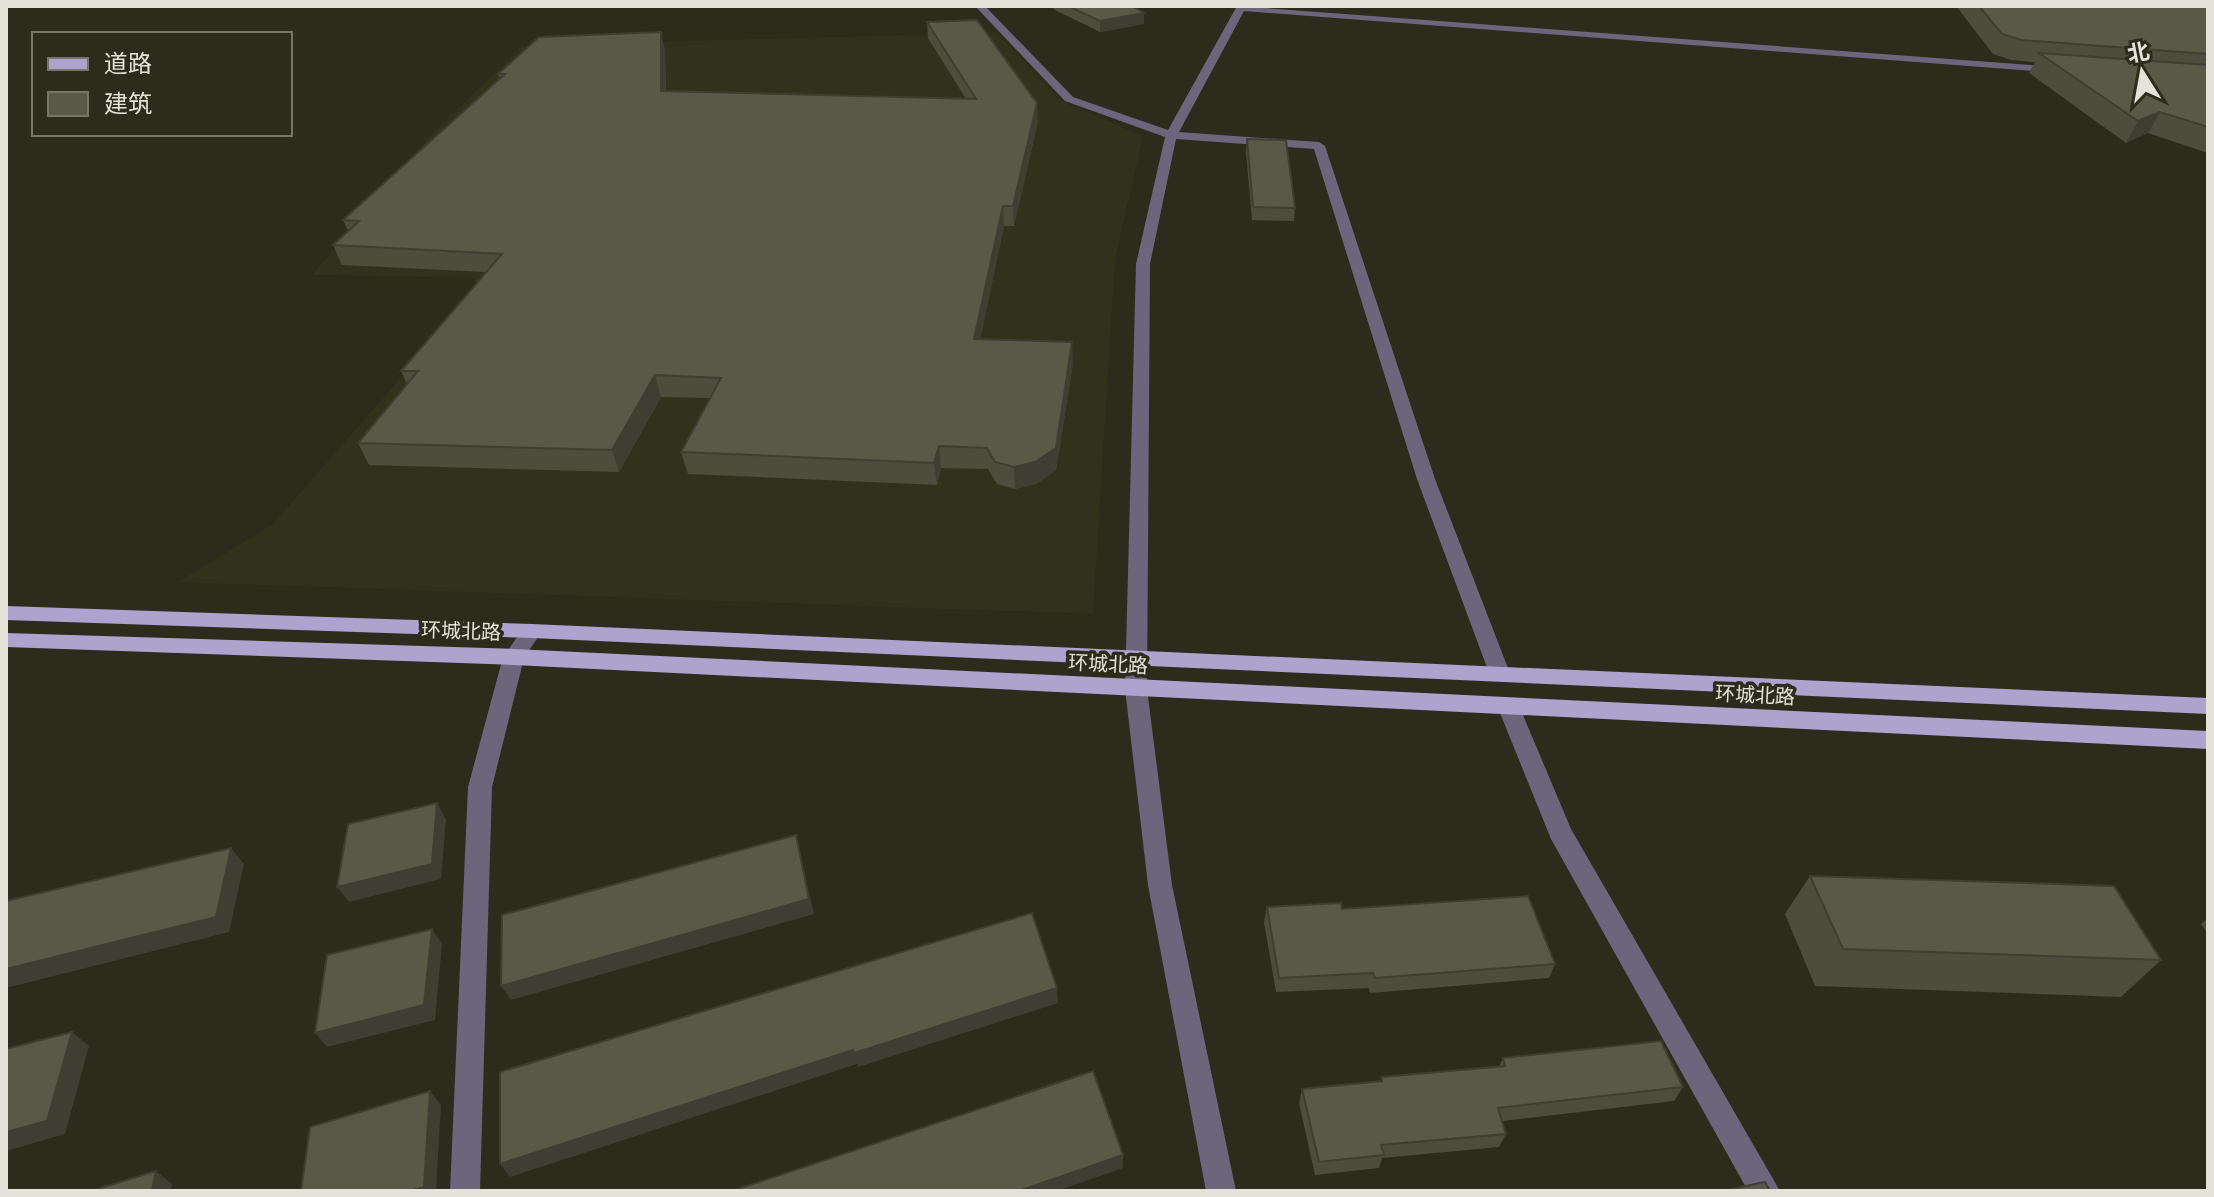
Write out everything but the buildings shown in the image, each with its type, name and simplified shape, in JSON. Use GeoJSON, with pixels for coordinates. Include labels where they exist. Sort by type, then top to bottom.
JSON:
{"type":"FeatureCollection","features":[{"type":"Feature","properties":{"kind":"main road","name":"环城北路"},"geometry":{"type":"LineString","coordinates":[[6,613],[532,631],[2208,706]]}},
{"type":"Feature","properties":{"kind":"main road","name":"环城北路"},"geometry":{"type":"LineString","coordinates":[[6,640],[514,657],[2208,740]]}},
{"type":"Feature","properties":{"kind":"street"},"geometry":{"type":"LineString","coordinates":[[980,6],[1069,99],[1171,135],[1319,146],[1379,337],[1478,623],[1500,676]]}},
{"type":"Feature","properties":{"kind":"street"},"geometry":{"type":"LineString","coordinates":[[1221,1191],[1160,885],[1136,689],[1143,264],[1171,135],[1242,7],[2065,70]]}},
{"type":"Feature","properties":{"kind":"street"},"geometry":{"type":"LineString","coordinates":[[465,1191],[480,787],[514,657],[532,631]]}},
{"type":"Feature","properties":{"kind":"street"},"geometry":{"type":"LineString","coordinates":[[1509,708],[1560,832],[1765,1191]]}},
{"type":"Feature","properties":{"kind":"shaded area"},"geometry":{"type":"Polygon","coordinates":[[[997,32],[1059,100],[1143,136],[1115,260],[1093,614],[178,582],[273,524],[479,288],[474,278],[312,275],[428,138],[522,46],[997,32]]]}}]}
